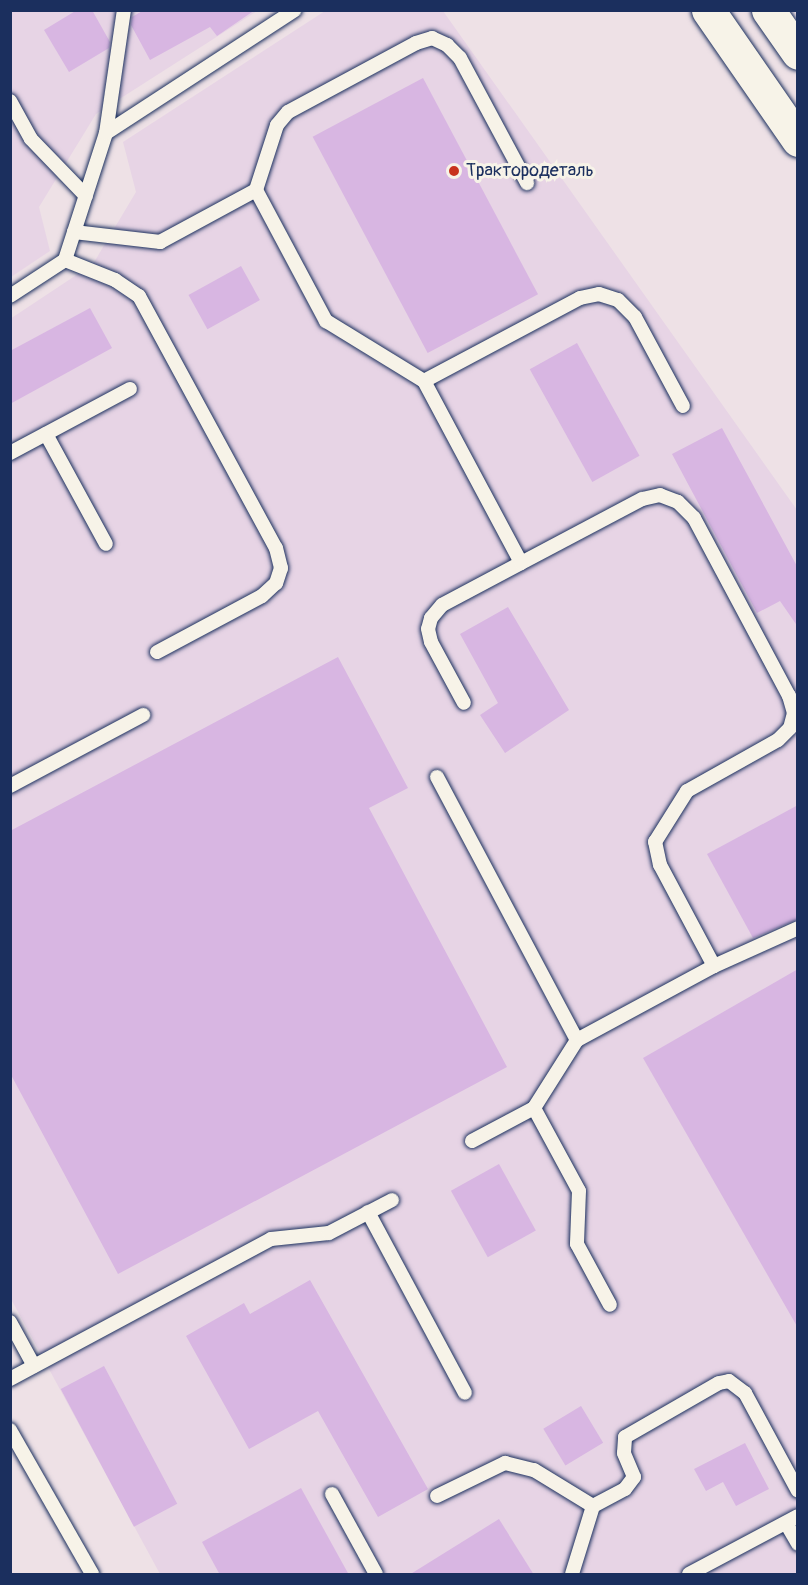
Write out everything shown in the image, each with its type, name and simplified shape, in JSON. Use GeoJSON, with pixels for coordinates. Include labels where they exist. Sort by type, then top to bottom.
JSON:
{"type":"FeatureCollection","features":[{"type":"Feature","properties":{"kind":"highway"},"geometry":{"type":"LineString","coordinates":[[708,10],[798,140]]}},
{"type":"Feature","properties":{"kind":"highway"},"geometry":{"type":"LineString","coordinates":[[768,10],[798,53]]}},
{"type":"Feature","properties":{"kind":"lane"},"geometry":{"type":"LineString","coordinates":[[10,296],[65,260],[106,133],[124,10]]}},
{"type":"Feature","properties":{"kind":"lane"},"geometry":{"type":"LineString","coordinates":[[106,133],[295,10]]}},
{"type":"Feature","properties":{"kind":"lane"},"geometry":{"type":"LineString","coordinates":[[74,232],[159,242],[256,190],[277,124],[288,112],[416,43],[432,39],[447,45],[460,58],[527,183]]}},
{"type":"Feature","properties":{"kind":"lane"},"geometry":{"type":"LineString","coordinates":[[10,101],[31,139],[86,196]]}},
{"type":"Feature","properties":{"kind":"lane"},"geometry":{"type":"LineString","coordinates":[[256,190],[326,321],[424,381],[521,563]]}},
{"type":"Feature","properties":{"kind":"lane"},"geometry":{"type":"LineString","coordinates":[[65,260],[115,280],[139,296],[276,548],[281,568],[276,583],[262,596],[157,652]]}},
{"type":"Feature","properties":{"kind":"lane"},"geometry":{"type":"LineString","coordinates":[[424,381],[580,298],[600,294],[618,300],[635,316],[683,406]]}},
{"type":"Feature","properties":{"kind":"lane"},"geometry":{"type":"LineString","coordinates":[[10,453],[129,389]]}},
{"type":"Feature","properties":{"kind":"lane"},"geometry":{"type":"LineString","coordinates":[[46,434],[106,544]]}},
{"type":"Feature","properties":{"kind":"lane"},"geometry":{"type":"LineString","coordinates":[[464,703],[431,642],[428,629],[431,618],[442,605],[642,499],[660,495],[678,502],[694,518],[789,696],[794,713],[790,728],[778,740],[687,791],[656,842],[660,865],[714,966]]}},
{"type":"Feature","properties":{"kind":"lane"},"geometry":{"type":"LineString","coordinates":[[10,786],[143,716]]}},
{"type":"Feature","properties":{"kind":"lane"},"geometry":{"type":"LineString","coordinates":[[437,777],[577,1040]]}},
{"type":"Feature","properties":{"kind":"lane"},"geometry":{"type":"LineString","coordinates":[[472,1141],[534,1108],[577,1040],[714,966],[753,952],[798,928]]}},
{"type":"Feature","properties":{"kind":"lane"},"geometry":{"type":"LineString","coordinates":[[534,1108],[579,1191],[577,1244],[610,1305]]}},
{"type":"Feature","properties":{"kind":"lane"},"geometry":{"type":"LineString","coordinates":[[10,1379],[271,1239],[329,1233],[392,1200]]}},
{"type":"Feature","properties":{"kind":"lane"},"geometry":{"type":"LineString","coordinates":[[368,1212],[465,1392]]}},
{"type":"Feature","properties":{"kind":"lane"},"geometry":{"type":"LineString","coordinates":[[10,1322],[34,1366]]}},
{"type":"Feature","properties":{"kind":"lane"},"geometry":{"type":"LineString","coordinates":[[572,1575],[593,1506],[631,1483],[634,1477],[622,1445],[633,1429],[729,1380],[745,1393],[798,1491]]}},
{"type":"Feature","properties":{"kind":"lane"},"geometry":{"type":"LineString","coordinates":[[10,1430],[92,1575]]}},
{"type":"Feature","properties":{"kind":"lane"},"geometry":{"type":"LineString","coordinates":[[436,1496],[504,1463],[534,1470],[593,1506]]}},
{"type":"Feature","properties":{"kind":"lane"},"geometry":{"type":"LineString","coordinates":[[332,1494],[376,1575]]}},
{"type":"Feature","properties":{"kind":"lane"},"geometry":{"type":"LineString","coordinates":[[689,1575],[792,1519],[798,1544]]}},
{"type":"Feature","properties":{"kind":"shaded area"},"geometry":{"type":"Polygon","coordinates":[[[11,11],[257,11],[96,114],[39,207],[50,251],[11,277],[11,11]]]}},
{"type":"Feature","properties":{"kind":"shaded area"},"geometry":{"type":"Polygon","coordinates":[[[325,11],[443,11],[797,510],[797,1574],[160,1574],[11,1299],[10,319],[93,264],[136,192],[123,142],[325,11]]]}},
{"type":"Feature","properties":{"kind":"building"},"geometry":{"type":"Polygon","coordinates":[[[77,10],[92,10],[110,42],[109,48],[69,72],[44,30],[77,10]]]}},
{"type":"Feature","properties":{"kind":"building"},"geometry":{"type":"Polygon","coordinates":[[[144,10],[255,10],[217,36],[210,27],[150,60],[131,25],[132,17],[144,10]]]}},
{"type":"Feature","properties":{"kind":"building"},"geometry":{"type":"Polygon","coordinates":[[[423,78],[538,294],[428,353],[313,137],[423,78]]]}},
{"type":"Feature","properties":{"kind":"building"},"geometry":{"type":"Polygon","coordinates":[[[241,266],[260,300],[207,329],[189,295],[241,266]]]}},
{"type":"Feature","properties":{"kind":"building"},"geometry":{"type":"Polygon","coordinates":[[[90,308],[112,348],[10,404],[10,351],[90,308]]]}},
{"type":"Feature","properties":{"kind":"building"},"geometry":{"type":"Polygon","coordinates":[[[577,343],[640,456],[592,482],[530,369],[577,343]]]}},
{"type":"Feature","properties":{"kind":"building"},"geometry":{"type":"Polygon","coordinates":[[[722,428],[798,568],[798,627],[780,601],[757,613],[672,454],[722,428]]]}},
{"type":"Feature","properties":{"kind":"building"},"geometry":{"type":"Polygon","coordinates":[[[508,607],[569,710],[505,753],[480,715],[498,703],[460,634],[508,607]]]}},
{"type":"Feature","properties":{"kind":"building"},"geometry":{"type":"Polygon","coordinates":[[[338,657],[408,788],[369,808],[507,1067],[118,1274],[10,1073],[10,831],[338,657]]]}},
{"type":"Feature","properties":{"kind":"building"},"geometry":{"type":"Polygon","coordinates":[[[798,805],[798,919],[753,938],[707,854],[798,805]]]}},
{"type":"Feature","properties":{"kind":"building"},"geometry":{"type":"Polygon","coordinates":[[[798,969],[798,1328],[643,1058],[798,969]]]}},
{"type":"Feature","properties":{"kind":"building"},"geometry":{"type":"Polygon","coordinates":[[[499,1164],[536,1230],[488,1257],[451,1191],[499,1164]]]}},
{"type":"Feature","properties":{"kind":"building"},"geometry":{"type":"Polygon","coordinates":[[[310,1280],[428,1489],[378,1517],[318,1411],[249,1449],[186,1336],[244,1303],[250,1314],[310,1280]]]}},
{"type":"Feature","properties":{"kind":"building"},"geometry":{"type":"Polygon","coordinates":[[[104,1366],[177,1504],[134,1527],[61,1389],[104,1366]]]}},
{"type":"Feature","properties":{"kind":"building"},"geometry":{"type":"Polygon","coordinates":[[[581,1406],[603,1443],[565,1466],[543,1429],[581,1406]]]}},
{"type":"Feature","properties":{"kind":"building"},"geometry":{"type":"Polygon","coordinates":[[[745,1443],[769,1489],[736,1506],[723,1482],[706,1491],[694,1469],[745,1443]]]}},
{"type":"Feature","properties":{"kind":"building"},"geometry":{"type":"Polygon","coordinates":[[[301,1488],[349,1575],[220,1575],[202,1542],[301,1488]]]}},
{"type":"Feature","properties":{"kind":"building"},"geometry":{"type":"Polygon","coordinates":[[[499,1519],[534,1575],[409,1575],[499,1519]]]}},
{"type":"Feature","properties":{"kind":"place","name":"Трактородеталь"},"geometry":{"type":"Point","coordinates":[454,171]}}]}
